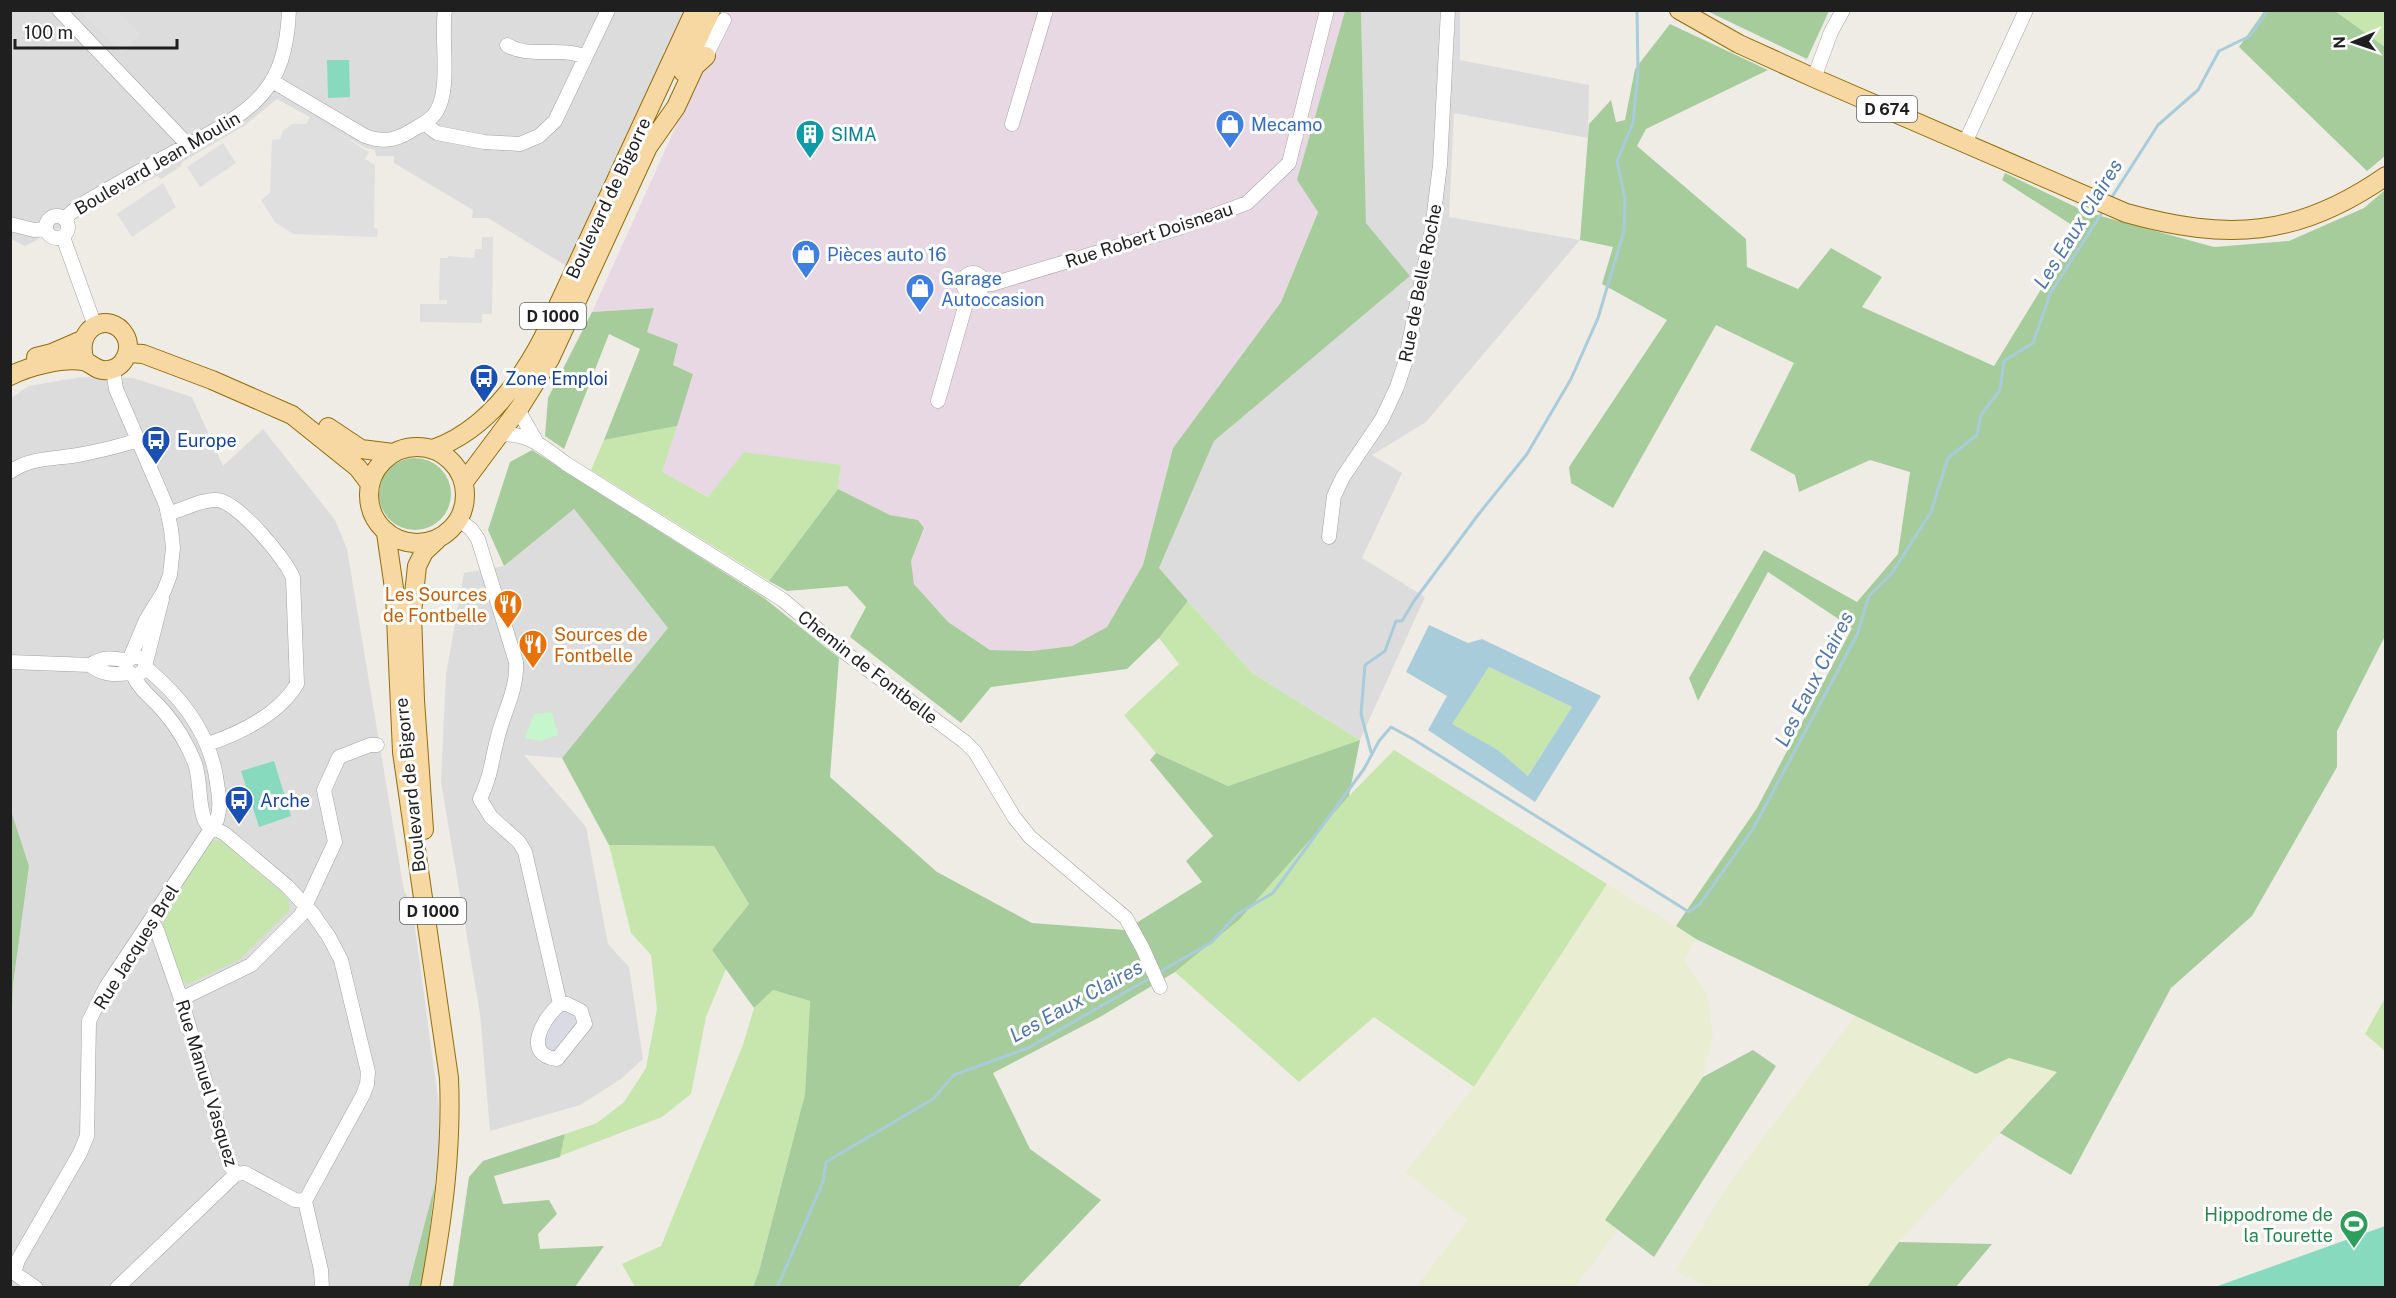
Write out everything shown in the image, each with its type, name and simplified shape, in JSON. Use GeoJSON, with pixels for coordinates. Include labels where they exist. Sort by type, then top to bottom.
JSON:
{"type":"FeatureCollection","features":[{"type":"Feature","properties":{"kind":"main road","name":"Boulevard de Bigorre"},"geometry":{"type":"LineString","coordinates":[[433,449],[451,442],[470,429],[493,409],[525,372],[695,10]]}},
{"type":"Feature","properties":{"kind":"main road","name":"D 674"},"geometry":{"type":"LineString","coordinates":[[1679,10],[1739,44],[1814,78],[2117,209],[2154,221],[2186,227],[2251,231],[2313,217],[2341,204],[2385,176]]}},
{"type":"Feature","properties":{"kind":"main road","name":"Boulevard de Bigorre"},"geometry":{"type":"LineString","coordinates":[[648,147],[719,14]]}},
{"type":"Feature","properties":{"kind":"main road"},"geometry":{"type":"LineString","coordinates":[[648,147],[676,107],[695,66],[706,56]]}},
{"type":"Feature","properties":{"kind":"main road","name":"D 1000"},"geometry":{"type":"LineString","coordinates":[[464,482],[520,407],[550,359],[648,147]]}},
{"type":"Feature","properties":{"kind":"main road"},"geometry":{"type":"LineString","coordinates":[[10,376],[42,364],[85,361],[100,370],[113,369],[119,366],[128,353],[125,336],[120,329],[112,325],[95,326],[89,329],[82,340],[85,361]]}},
{"type":"Feature","properties":{"kind":"main road"},"geometry":{"type":"LineString","coordinates":[[10,367],[82,340]]}},
{"type":"Feature","properties":{"kind":"main road"},"geometry":{"type":"LineString","coordinates":[[128,353],[143,354],[212,380],[292,415],[358,468],[370,484]]}},
{"type":"Feature","properties":{"kind":"main road"},"geometry":{"type":"LineString","coordinates":[[212,380],[251,387],[288,400],[301,406],[361,449],[393,453]]}},
{"type":"Feature","properties":{"kind":"main road"},"geometry":{"type":"LineString","coordinates":[[406,448],[433,449],[453,462],[464,482],[466,495],[464,508],[450,532],[437,540],[411,544],[398,540],[377,523],[371,510],[370,484],[378,466],[393,453],[406,448]]}},
{"type":"Feature","properties":{"kind":"main road","name":"Boulevard de Bigorre"},"geometry":{"type":"LineString","coordinates":[[386,532],[394,579],[402,752],[448,1078],[450,1124],[447,1171],[430,1287]]}},
{"type":"Feature","properties":{"kind":"main road","name":"Boulevard de Bigorre"},"geometry":{"type":"LineString","coordinates":[[437,540],[424,552],[417,566],[412,613],[423,817],[455,1073],[458,1114],[455,1179],[438,1287]]}},
{"type":"Feature","properties":{"kind":"street"},"geometry":{"type":"LineString","coordinates":[[59,10],[188,145]]}},
{"type":"Feature","properties":{"kind":"street","name":"Boulevard Jean Moulin"},"geometry":{"type":"LineString","coordinates":[[64,219],[79,206],[239,116],[252,105],[272,81],[282,59],[289,10]]}},
{"type":"Feature","properties":{"kind":"street"},"geometry":{"type":"LineString","coordinates":[[272,81],[356,132],[375,140],[384,141],[403,136],[424,123],[439,107],[442,95],[445,10]]}},
{"type":"Feature","properties":{"kind":"street"},"geometry":{"type":"LineString","coordinates":[[424,123],[437,133],[456,137],[509,144],[529,142],[547,130],[555,121],[608,10]]}},
{"type":"Feature","properties":{"kind":"street"},"geometry":{"type":"LineString","coordinates":[[1012,124],[1046,10]]}},
{"type":"Feature","properties":{"kind":"street","name":"Rue Robert Doisneau"},"geometry":{"type":"LineString","coordinates":[[938,401],[969,292],[979,292],[983,284],[992,284],[1179,228],[1246,203],[1289,163],[1327,10]]}},
{"type":"Feature","properties":{"kind":"street","name":"Rue de Belle Roche"},"geometry":{"type":"LineString","coordinates":[[1329,537],[1334,496],[1338,486],[1382,419],[1405,363],[1432,229],[1440,165],[1448,10]]}},
{"type":"Feature","properties":{"kind":"street"},"geometry":{"type":"LineString","coordinates":[[1814,78],[1831,32],[1843,10]]}},
{"type":"Feature","properties":{"kind":"street"},"geometry":{"type":"LineString","coordinates":[[1965,143],[2026,10]]}},
{"type":"Feature","properties":{"kind":"street"},"geometry":{"type":"LineString","coordinates":[[706,56],[719,14]]}},
{"type":"Feature","properties":{"kind":"street"},"geometry":{"type":"LineString","coordinates":[[507,45],[516,50],[572,52],[585,57]]}},
{"type":"Feature","properties":{"kind":"street"},"geometry":{"type":"LineString","coordinates":[[57,216],[64,219],[68,228],[63,237],[52,237],[46,229],[50,219],[57,216]]}},
{"type":"Feature","properties":{"kind":"street"},"geometry":{"type":"LineString","coordinates":[[10,224],[34,230],[46,229]]}},
{"type":"Feature","properties":{"kind":"street","name":"Boulevard Jean Moulin"},"geometry":{"type":"LineString","coordinates":[[63,237],[95,326]]}},
{"type":"Feature","properties":{"kind":"street"},"geometry":{"type":"LineString","coordinates":[[113,369],[116,389],[168,513],[171,529],[172,561],[162,607],[135,666],[138,686],[164,711],[177,729],[195,763],[201,787],[203,818],[242,847],[287,886],[329,937],[341,960],[368,1072],[363,1095],[304,1201],[321,1270],[322,1287]]}},
{"type":"Feature","properties":{"kind":"street"},"geometry":{"type":"LineString","coordinates":[[520,407],[524,422],[536,441]]}},
{"type":"Feature","properties":{"kind":"street","name":"Chemin de Fontbelle"},"geometry":{"type":"LineString","coordinates":[[499,435],[515,434],[536,441],[565,463],[783,600],[843,651],[965,742],[975,752],[1014,817],[1030,837],[1126,918],[1159,985]]}},
{"type":"Feature","properties":{"kind":"street"},"geometry":{"type":"LineString","coordinates":[[10,472],[41,459],[96,452],[138,440]]}},
{"type":"Feature","properties":{"kind":"street"},"geometry":{"type":"LineString","coordinates":[[168,513],[205,501],[222,500],[230,503],[243,514],[286,565],[293,578],[297,684],[289,698],[269,712],[233,735],[208,744]]}},
{"type":"Feature","properties":{"kind":"street"},"geometry":{"type":"LineString","coordinates":[[459,520],[471,529],[478,539],[516,662],[517,675],[497,740],[490,779],[480,799],[491,817],[519,842],[525,852],[560,1004]]}},
{"type":"Feature","properties":{"kind":"street"},"geometry":{"type":"LineString","coordinates":[[10,662],[90,665],[98,660],[115,657],[135,666]]}},
{"type":"Feature","properties":{"kind":"street","name":"Rue Jacques Brel"},"geometry":{"type":"LineString","coordinates":[[13,1272],[80,1153],[87,1136],[90,1021],[106,987],[217,820],[220,809],[208,744],[193,716],[163,681],[135,666]]}},
{"type":"Feature","properties":{"kind":"street"},"geometry":{"type":"LineString","coordinates":[[181,999],[251,965],[301,915],[335,842],[324,790],[339,757],[370,745],[377,745]]}},
{"type":"Feature","properties":{"kind":"street","name":"Rue Manuel Vasquez"},"geometry":{"type":"LineString","coordinates":[[151,920],[157,930],[181,999],[230,1166],[236,1174],[245,1173],[295,1200],[304,1201]]}},
{"type":"Feature","properties":{"kind":"street"},"geometry":{"type":"LineString","coordinates":[[117,1287],[236,1174]]}},
{"type":"Feature","properties":{"kind":"street"},"geometry":{"type":"LineString","coordinates":[[13,1272],[36,1287]]}},
{"type":"Feature","properties":{"kind":"shaded area"},"geometry":{"type":"Polygon","coordinates":[[[683,10],[684,13],[667,49],[663,51],[665,55],[648,93],[645,94],[646,97],[618,157],[615,158],[616,162],[608,180],[604,181],[606,185],[599,194],[591,216],[587,218],[589,221],[580,241],[577,242],[578,245],[568,267],[488,218],[472,218],[473,210],[394,163],[394,156],[376,156],[375,150],[366,148],[277,99],[244,126],[182,162],[181,166],[161,179],[157,176],[25,246],[11,239],[10,11],[683,10]]]}},
{"type":"Feature","properties":{"kind":"shaded area"},"geometry":{"type":"Polygon","coordinates":[[[80,11],[117,11],[140,34],[122,53],[80,11]]]}},
{"type":"Feature","properties":{"kind":"shaded area"},"geometry":{"type":"Polygon","coordinates":[[[728,11],[1345,11],[1297,180],[1318,211],[1281,302],[1173,448],[1143,565],[1107,627],[1072,646],[1032,651],[991,650],[947,622],[914,584],[911,561],[924,529],[918,520],[890,515],[838,489],[841,465],[709,497],[661,472],[693,374],[673,365],[678,344],[647,332],[653,308],[592,312],[728,11]]]}},
{"type":"Feature","properties":{"kind":"shaded area"},"geometry":{"type":"Polygon","coordinates":[[[1361,11],[1460,11],[1460,60],[1589,85],[1588,138],[1454,113],[1449,217],[1580,240],[1426,422],[1372,455],[1402,473],[1362,558],[1425,597],[1360,740],[1252,673],[1159,568],[1214,441],[1410,276],[1366,223],[1361,11]]]}},
{"type":"Feature","properties":{"kind":"shaded area"},"geometry":{"type":"Polygon","coordinates":[[[311,116],[369,152],[365,159],[375,165],[374,228],[378,229],[377,237],[293,234],[275,222],[261,200],[270,193],[272,140],[280,139],[283,131],[292,124],[306,124],[311,116]]]}},
{"type":"Feature","properties":{"kind":"shaded area"},"geometry":{"type":"Polygon","coordinates":[[[223,143],[236,163],[200,187],[187,167],[223,143]]]}},
{"type":"Feature","properties":{"kind":"shaded area"},"geometry":{"type":"Polygon","coordinates":[[[163,183],[176,207],[132,237],[117,214],[163,183]]]}},
{"type":"Feature","properties":{"kind":"shaded area"},"geometry":{"type":"Polygon","coordinates":[[[482,237],[493,237],[492,314],[482,314],[482,323],[420,322],[420,304],[447,304],[447,300],[439,300],[440,258],[448,258],[448,256],[474,258],[475,249],[482,249],[482,237]]]}},
{"type":"Feature","properties":{"kind":"shaded area"},"geometry":{"type":"Polygon","coordinates":[[[81,377],[133,378],[192,397],[223,466],[263,429],[335,520],[347,549],[404,891],[412,905],[439,1106],[439,1145],[435,1184],[408,1287],[11,1288],[13,985],[29,866],[10,811],[11,398],[29,386],[81,377]]]}},
{"type":"Feature","properties":{"kind":"shaded area"},"geometry":{"type":"Polygon","coordinates":[[[574,509],[668,628],[562,758],[524,755],[586,827],[608,944],[629,967],[643,1059],[621,1079],[580,1105],[490,1131],[480,1014],[441,782],[446,674],[464,573],[504,566],[574,509]]]}},
{"type":"Feature","properties":{"kind":"shaded area"},"geometry":{"type":"Polygon","coordinates":[[[563,1010],[579,1018],[581,1023],[558,1053],[551,1053],[543,1044],[545,1026],[563,1010]]]}},
{"type":"Feature","properties":{"kind":"green space"},"geometry":{"type":"Polygon","coordinates":[[[2265,10],[2335,11],[2385,47],[2385,156],[2367,171],[2239,47],[2265,10]]]}},
{"type":"Feature","properties":{"kind":"green space"},"geometry":{"type":"Polygon","coordinates":[[[1345,11],[1361,11],[1366,223],[1410,276],[1214,441],[1159,568],[1188,601],[1159,638],[1127,669],[991,687],[961,723],[850,637],[866,607],[847,586],[787,591],[769,581],[838,489],[890,515],[918,520],[924,528],[911,561],[914,584],[948,622],[990,650],[1032,651],[1072,646],[1107,627],[1143,565],[1173,448],[1281,302],[1318,212],[1297,180],[1345,11]]]}},
{"type":"Feature","properties":{"kind":"green space"},"geometry":{"type":"Polygon","coordinates":[[[1707,11],[1829,11],[1807,59],[1707,11]]]}},
{"type":"Feature","properties":{"kind":"green space"},"geometry":{"type":"Polygon","coordinates":[[[2335,11],[2385,11],[2385,47],[2335,11]]]}},
{"type":"Feature","properties":{"kind":"green space"},"geometry":{"type":"Polygon","coordinates":[[[1670,24],[1768,70],[1646,129],[1637,146],[1746,239],[1747,267],[1798,289],[1831,248],[1882,277],[1862,307],[1994,366],[2078,229],[2002,180],[2005,173],[2086,212],[2214,247],[2289,241],[2364,208],[2385,190],[2385,636],[2337,731],[2337,767],[2252,916],[2171,988],[2071,1175],[2000,1133],[2057,1072],[2009,1058],[1976,1074],[1696,939],[1676,926],[1757,808],[1852,628],[1768,572],[1698,701],[1689,678],[1764,550],[1857,602],[1898,554],[1910,472],[1870,460],[1799,492],[1795,475],[1750,450],[1794,363],[1716,325],[1613,508],[1571,483],[1569,467],[1667,320],[1602,284],[1613,247],[1580,240],[1589,124],[1611,100],[1616,122],[1625,120],[1635,69],[1670,24]]]}},
{"type":"Feature","properties":{"kind":"green space"},"geometry":{"type":"Polygon","coordinates":[[[327,60],[349,60],[350,97],[328,98],[327,60]]]}},
{"type":"Feature","properties":{"kind":"green space"},"geometry":{"type":"Polygon","coordinates":[[[654,308],[647,332],[678,344],[673,365],[693,374],[677,426],[604,440],[640,349],[609,334],[564,449],[545,436],[548,398],[592,312],[654,308]]]}},
{"type":"Feature","properties":{"kind":"green space"},"geometry":{"type":"Polygon","coordinates":[[[677,426],[662,472],[708,497],[744,452],[841,465],[838,489],[769,581],[591,470],[604,440],[677,426]]]}},
{"type":"Feature","properties":{"kind":"green space"},"geometry":{"type":"Polygon","coordinates":[[[532,450],[764,598],[839,658],[830,777],[937,872],[1032,923],[1125,930],[1202,882],[1186,861],[1213,836],[1150,760],[1156,753],[1228,786],[1360,740],[1349,796],[1239,920],[1175,972],[1100,1017],[993,1073],[1030,1149],[1101,1200],[1018,1287],[753,1287],[805,1094],[810,1001],[773,990],[754,1008],[712,950],[749,904],[714,846],[609,845],[562,758],[668,628],[574,509],[504,566],[488,530],[510,462],[532,450]]]}},
{"type":"Feature","properties":{"kind":"green space"},"geometry":{"type":"Polygon","coordinates":[[[415,458],[429,461],[441,468],[448,480],[451,494],[448,508],[441,520],[429,527],[415,530],[401,527],[389,520],[382,508],[379,494],[382,480],[389,468],[401,461],[415,458]]]}},
{"type":"Feature","properties":{"kind":"green space"},"geometry":{"type":"Polygon","coordinates":[[[1188,601],[1252,673],[1360,740],[1228,786],[1156,753],[1124,715],[1179,664],[1159,638],[1188,601]]]}},
{"type":"Feature","properties":{"kind":"green space"},"geometry":{"type":"Polygon","coordinates":[[[1489,667],[1572,707],[1528,776],[1498,750],[1451,724],[1489,667]]]}},
{"type":"Feature","properties":{"kind":"green space"},"geometry":{"type":"Polygon","coordinates":[[[552,712],[558,735],[540,741],[525,738],[534,714],[552,712]]]}},
{"type":"Feature","properties":{"kind":"green space"},"geometry":{"type":"Polygon","coordinates":[[[1394,750],[1607,884],[1474,1087],[1374,1017],[1299,1082],[1175,972],[1239,920],[1349,796],[1394,750]]]}},
{"type":"Feature","properties":{"kind":"green space"},"geometry":{"type":"Polygon","coordinates":[[[274,761],[291,816],[259,827],[241,771],[274,761]]]}},
{"type":"Feature","properties":{"kind":"green space"},"geometry":{"type":"Polygon","coordinates":[[[11,811],[29,866],[13,985],[11,1038],[11,811]]]}},
{"type":"Feature","properties":{"kind":"green space"},"geometry":{"type":"Polygon","coordinates":[[[223,841],[287,897],[290,906],[289,911],[239,960],[188,984],[180,979],[163,925],[166,909],[209,842],[223,841]]]}},
{"type":"Feature","properties":{"kind":"green space"},"geometry":{"type":"Polygon","coordinates":[[[609,845],[714,846],[749,904],[712,950],[726,969],[706,1017],[691,1094],[662,1117],[560,1156],[565,1134],[597,1123],[624,1102],[646,1068],[657,1009],[651,955],[631,933],[609,845]]]}},
{"type":"Feature","properties":{"kind":"green space"},"geometry":{"type":"Polygon","coordinates":[[[1607,884],[1696,939],[1684,960],[1707,994],[1713,1034],[1703,1077],[1605,1220],[1617,1231],[1575,1287],[1416,1287],[1468,1220],[1405,1172],[1474,1087],[1607,884]]]}},
{"type":"Feature","properties":{"kind":"green space"},"geometry":{"type":"Polygon","coordinates":[[[773,990],[810,1001],[805,1094],[753,1287],[635,1287],[622,1264],[661,1246],[743,1045],[754,1008],[773,990]]]}},
{"type":"Feature","properties":{"kind":"green space"},"geometry":{"type":"Polygon","coordinates":[[[2385,998],[2385,1051],[2365,1034],[2385,998]]]}},
{"type":"Feature","properties":{"kind":"green space"},"geometry":{"type":"Polygon","coordinates":[[[1855,1016],[1976,1074],[2009,1058],[2057,1072],[1899,1242],[1867,1287],[1709,1287],[1675,1271],[1732,1179],[1855,1016]]]}},
{"type":"Feature","properties":{"kind":"green space"},"geometry":{"type":"Polygon","coordinates":[[[1753,1050],[1776,1066],[1654,1257],[1605,1220],[1703,1077],[1753,1050]]]}},
{"type":"Feature","properties":{"kind":"green space"},"geometry":{"type":"Polygon","coordinates":[[[565,1134],[560,1157],[494,1176],[503,1204],[549,1200],[557,1214],[538,1234],[540,1249],[604,1246],[575,1287],[453,1287],[469,1177],[483,1161],[565,1134]]]}},
{"type":"Feature","properties":{"kind":"green space"},"geometry":{"type":"Polygon","coordinates":[[[435,1184],[423,1287],[408,1287],[435,1184]]]}},
{"type":"Feature","properties":{"kind":"green space","name":"Hippodrome de la Tourette"},"geometry":{"type":"Polygon","coordinates":[[[2385,1226],[2385,1287],[2215,1287],[2385,1226]]]}},
{"type":"Feature","properties":{"kind":"green space"},"geometry":{"type":"Polygon","coordinates":[[[1899,1242],[1992,1244],[1956,1287],[1867,1287],[1899,1242]]]}},
{"type":"Feature","properties":{"kind":"water"},"geometry":{"type":"Polygon","coordinates":[[[1429,625],[1468,643],[1482,639],[1601,696],[1535,802],[1428,730],[1447,696],[1406,672],[1429,625]],[[1489,667],[1452,724],[1498,750],[1528,776],[1572,707],[1489,667]]]}},
{"type":"Feature","properties":{"kind":"waterway","name":"Les Eaux Claires"},"geometry":{"type":"LineString","coordinates":[[1371,752],[1361,714],[1365,665],[1385,651],[1396,621],[1402,621],[1414,601],[1478,515],[1527,454],[1571,379],[1598,318],[1624,231],[1625,199],[1617,161],[1633,123],[1638,72],[1637,10]]}},
{"type":"Feature","properties":{"kind":"waterway","name":"Les Eaux Claires"},"geometry":{"type":"LineString","coordinates":[[2110,200],[2158,125],[2198,90],[2219,51],[2250,36],[2268,10]]}},
{"type":"Feature","properties":{"kind":"waterway","name":"Les Eaux Claires"},"geometry":{"type":"LineString","coordinates":[[1158,973],[1212,942],[1236,915],[1273,893],[1364,769],[1379,741],[1391,727],[1689,912],[1700,904],[1753,829],[1857,635],[1869,596],[1892,573],[1931,512],[1948,458],[1977,435],[1981,415],[2000,390],[2004,361],[2033,343],[2051,292],[2103,211]]}},
{"type":"Feature","properties":{"kind":"waterway","name":"Les Eaux Claires"},"geometry":{"type":"LineString","coordinates":[[777,1288],[823,1182],[826,1162],[933,1099],[954,1075],[1028,1048],[1150,978]]}},
{"type":"Feature","properties":{"kind":"place","name":"Mecamo"},"geometry":{"type":"Point","coordinates":[1230,150]}},
{"type":"Feature","properties":{"kind":"place","name":"SIMA"},"geometry":{"type":"Point","coordinates":[810,160]}},
{"type":"Feature","properties":{"kind":"place","name":"Pièces auto 16"},"geometry":{"type":"Point","coordinates":[806,280]}},
{"type":"Feature","properties":{"kind":"place","name":"Garage Autoccasion"},"geometry":{"type":"Point","coordinates":[920,314]}},
{"type":"Feature","properties":{"kind":"place","name":"Zone Emploi"},"geometry":{"type":"Point","coordinates":[484,404]}},
{"type":"Feature","properties":{"kind":"place","name":"Europe"},"geometry":{"type":"Point","coordinates":[156,466]}},
{"type":"Feature","properties":{"kind":"place","name":"Les Sources de Fontbelle"},"geometry":{"type":"Point","coordinates":[508,630]}},
{"type":"Feature","properties":{"kind":"place","name":"Sources de Fontbelle"},"geometry":{"type":"Point","coordinates":[533,670]}},
{"type":"Feature","properties":{"kind":"place","name":"Arche"},"geometry":{"type":"Point","coordinates":[239,826]}},
{"type":"Feature","properties":{"kind":"place","name":"Hippodrome de la Tourette"},"geometry":{"type":"Point","coordinates":[2354,1250]}}]}
